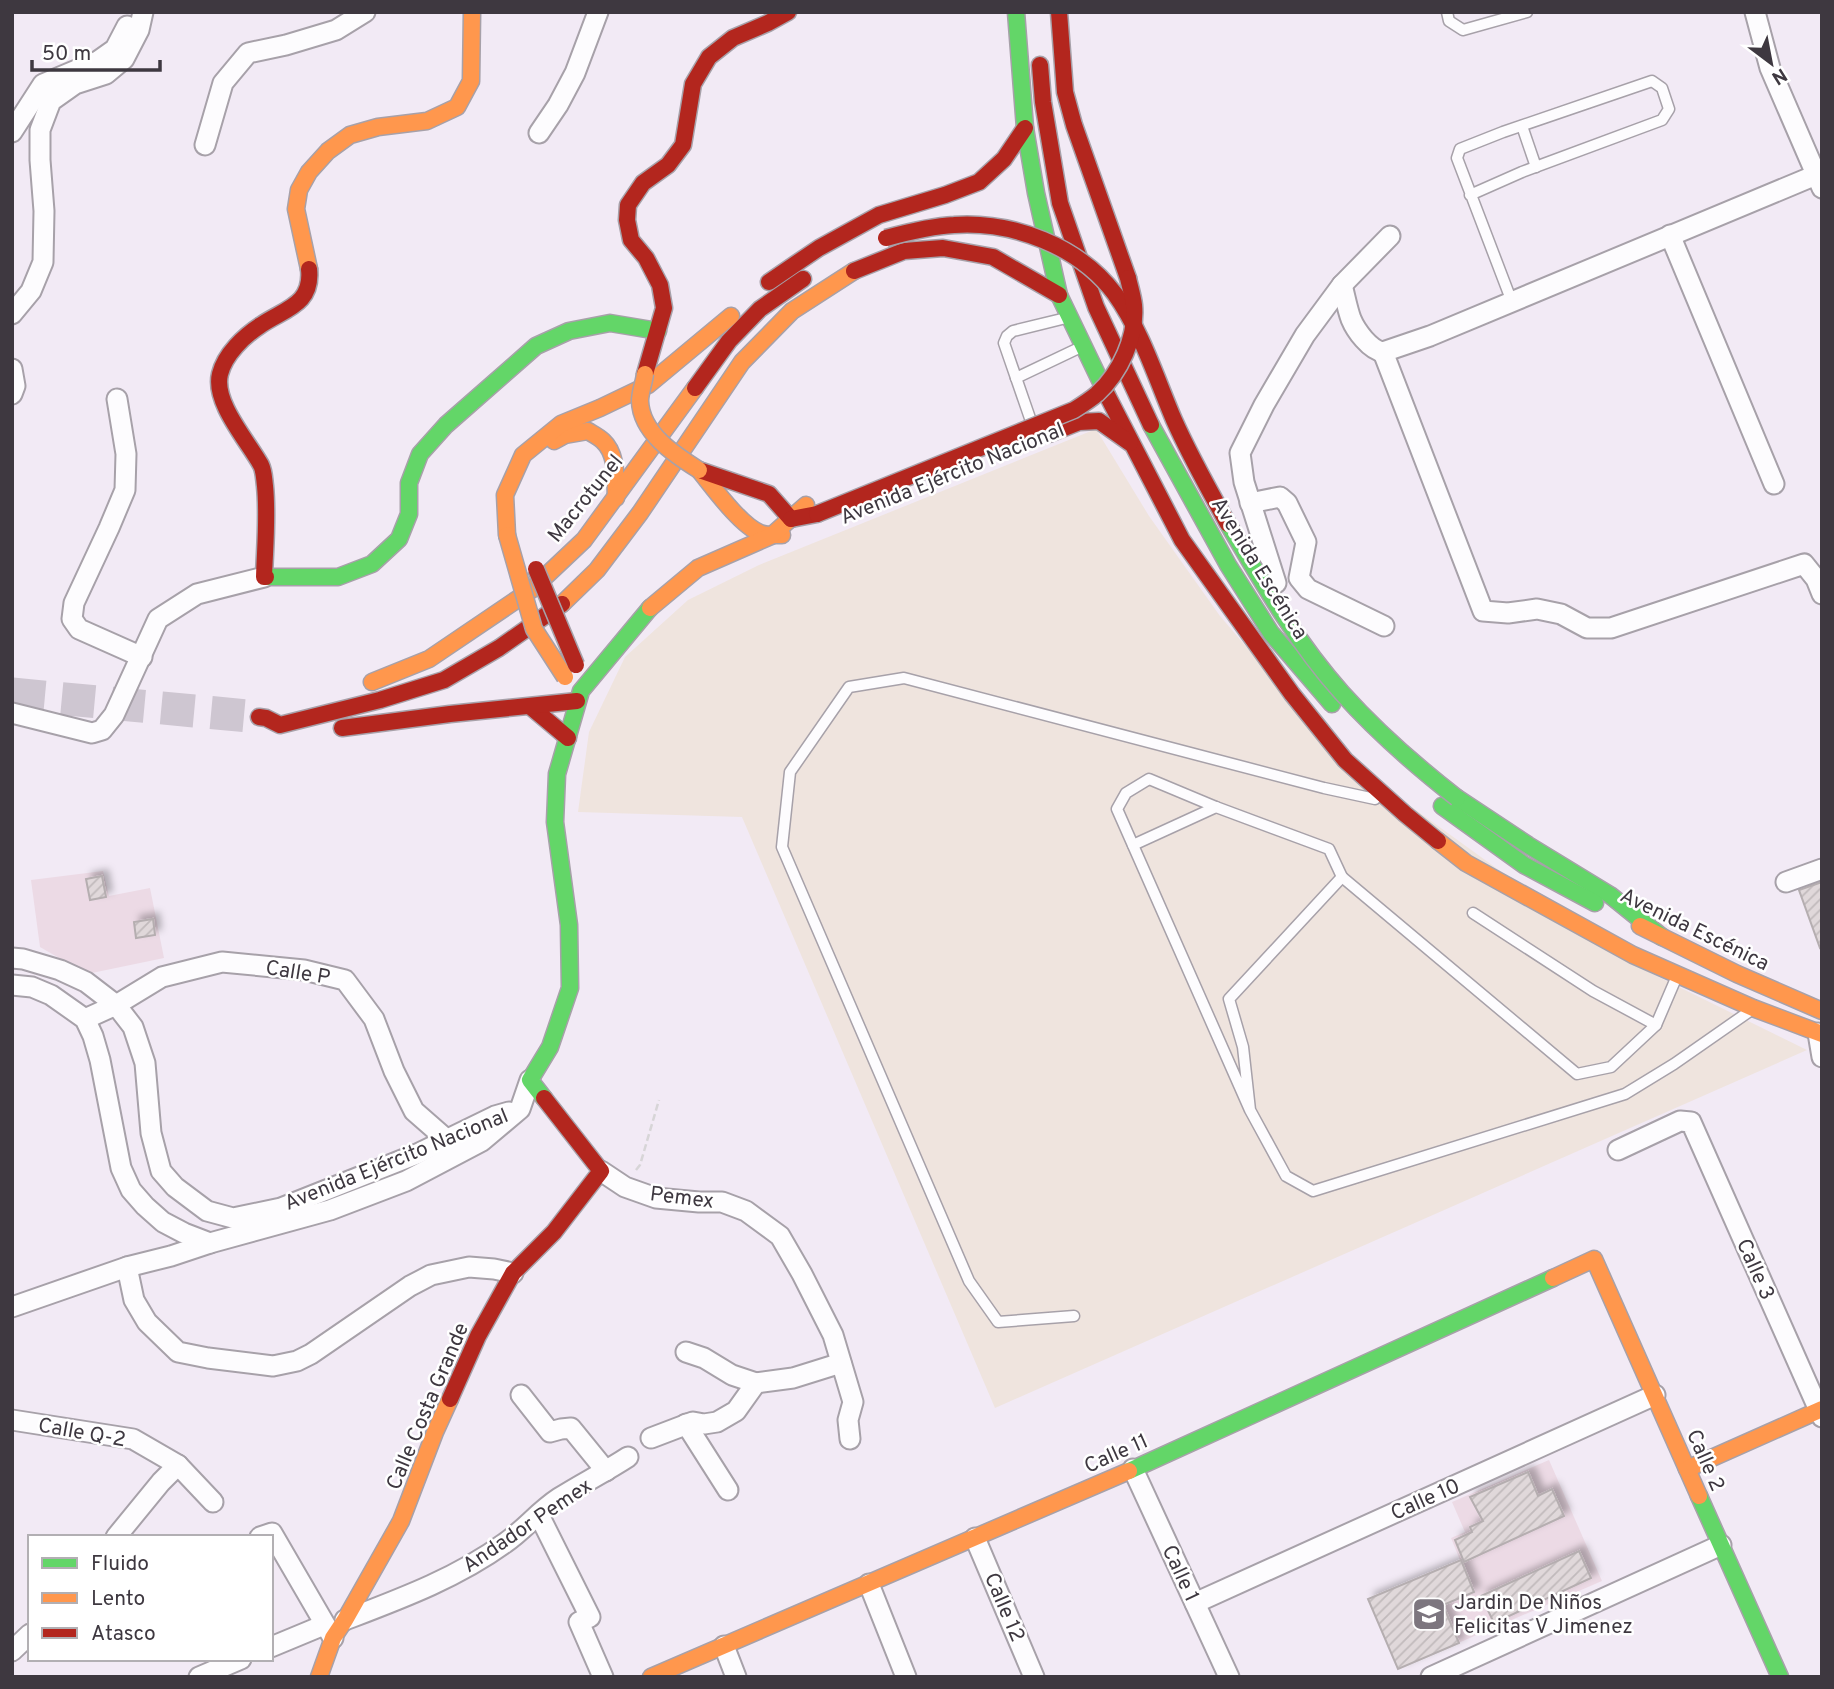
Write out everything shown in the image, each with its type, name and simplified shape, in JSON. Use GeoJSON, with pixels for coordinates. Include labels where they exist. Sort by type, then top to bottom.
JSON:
{"type":"FeatureCollection","features":[{"type":"Feature","properties":{"kind":"main road"},"geometry":{"type":"LineString","coordinates":[[472,12],[471,81],[457,107],[427,121],[378,127],[350,135],[328,151],[309,172],[299,190],[296,209],[310,273],[307,291],[297,305],[259,326],[228,354],[220,374],[219,392],[263,468],[267,508],[264,576],[338,576],[372,564],[399,539],[409,514],[409,483],[420,454],[446,425],[536,346],[569,331],[610,323],[658,331]]}},
{"type":"Feature","properties":{"kind":"main road"},"geometry":{"type":"LineString","coordinates":[[771,536],[759,533],[746,524],[699,470],[660,443],[648,423],[640,405],[645,374],[664,309],[660,285],[646,258],[631,240],[626,220],[628,205],[643,183],[668,165],[683,145],[693,84],[709,57],[733,38],[788,12]]}},
{"type":"Feature","properties":{"kind":"main road"},"geometry":{"type":"LineString","coordinates":[[1016,12],[1025,128],[1036,193],[1059,295],[1115,414],[1182,540],[1292,694],[1345,760],[1466,863],[1633,955],[1753,1009],[1820,1034]]}},
{"type":"Feature","properties":{"kind":"main road"},"geometry":{"type":"LineString","coordinates":[[699,470],[769,494],[791,519],[817,514],[1074,410],[1095,396],[1109,381],[1129,344],[1134,308],[1130,288],[1065,92],[1059,12]]}},
{"type":"Feature","properties":{"kind":"main road","name":"Avenida Escénica"},"geometry":{"type":"LineString","coordinates":[[1039,51],[1044,103],[1060,204],[1096,307],[1153,429],[1228,565],[1271,633],[1316,687],[1374,747],[1437,803],[1524,865],[1661,937],[1822,1011]]}},
{"type":"Feature","properties":{"kind":"main road"},"geometry":{"type":"LineString","coordinates":[[268,720],[338,729],[450,714],[531,707],[582,691],[571,672],[505,495],[523,455],[561,424],[648,385],[767,284],[819,248],[879,215],[979,183],[1004,159],[1025,128]]}},
{"type":"Feature","properties":{"kind":"main road"},"geometry":{"type":"LineString","coordinates":[[881,240],[940,226],[973,224],[998,227],[1029,235],[1052,245],[1091,269],[1126,309],[1204,480],[1247,556],[1324,672],[1351,704],[1422,770],[1457,798],[1610,895],[1661,937]]}},
{"type":"Feature","properties":{"kind":"main road"},"geometry":{"type":"LineString","coordinates":[[268,720],[380,700],[444,680],[499,648],[567,600],[597,570],[640,513],[742,362],[792,311],[855,270],[904,251],[943,248],[993,257],[1059,295]]}},
{"type":"Feature","properties":{"kind":"main road","name":"Macrotunel"},"geometry":{"type":"LineString","coordinates":[[353,689],[429,659],[531,590],[584,541],[729,341],[760,309],[811,274]]}},
{"type":"Feature","properties":{"kind":"main road"},"geometry":{"type":"LineString","coordinates":[[760,309],[767,284]]}},
{"type":"Feature","properties":{"kind":"main road"},"geometry":{"type":"LineString","coordinates":[[705,339],[729,341]]}},
{"type":"Feature","properties":{"kind":"main road","name":"Avenida Ejército Nacional"},"geometry":{"type":"LineString","coordinates":[[530,1080],[550,1047],[570,988],[569,925],[555,822],[557,774],[582,691],[647,611],[698,568],[771,536],[808,503],[1031,420],[1079,395],[1094,366]]}},
{"type":"Feature","properties":{"kind":"main road","name":"Avenida Ejército Nacional"},"geometry":{"type":"LineString","coordinates":[[771,536],[799,534],[1079,422],[1099,421],[1130,443]]}},
{"type":"Feature","properties":{"kind":"main road"},"geometry":{"type":"LineString","coordinates":[[571,672],[534,629],[520,539],[521,485],[537,451],[565,435],[588,431],[604,441],[615,464],[616,498]]}},
{"type":"Feature","properties":{"kind":"main road"},"geometry":{"type":"LineString","coordinates":[[268,720],[282,709],[306,702]]}},
{"type":"Feature","properties":{"kind":"main road"},"geometry":{"type":"LineString","coordinates":[[531,707],[568,738]]}},
{"type":"Feature","properties":{"kind":"main road","name":"Pemex"},"geometry":{"type":"LineString","coordinates":[[530,1080],[601,1171]]}},
{"type":"Feature","properties":{"kind":"main road","name":"Calle Costa Grande"},"geometry":{"type":"LineString","coordinates":[[319,1677],[328,1631],[345,1620],[401,1521],[435,1432],[467,1360],[513,1273],[554,1232],[601,1171]]}},
{"type":"Feature","properties":{"kind":"main road","name":"Calle 2"},"geometry":{"type":"LineString","coordinates":[[1594,1259],[1780,1677]]}},
{"type":"Feature","properties":{"kind":"main road","name":"Calle 11"},"geometry":{"type":"LineString","coordinates":[[651,1677],[1133,1469],[1594,1259]]}},
{"type":"Feature","properties":{"kind":"main road"},"geometry":{"type":"LineString","coordinates":[[1687,1469],[1821,1412]]}},
{"type":"Feature","properties":{"kind":"street"},"geometry":{"type":"LineString","coordinates":[[12,132],[43,84],[98,61],[115,49],[128,26],[130,12]]}},
{"type":"Feature","properties":{"kind":"street"},"geometry":{"type":"LineString","coordinates":[[12,314],[31,291],[43,261],[44,211],[40,130],[51,101],[75,84],[106,74],[124,59],[139,30],[143,12]]}},
{"type":"Feature","properties":{"kind":"street"},"geometry":{"type":"LineString","coordinates":[[205,145],[223,83],[248,53],[335,30],[365,12]]}},
{"type":"Feature","properties":{"kind":"street"},"geometry":{"type":"LineString","coordinates":[[539,133],[575,74],[598,12]]}},
{"type":"Feature","properties":{"kind":"street"},"geometry":{"type":"LineString","coordinates":[[1342,285],[1352,322],[1367,342],[1377,351],[1383,352],[1430,337],[1670,235],[1819,181],[1770,68],[1755,12]]}},
{"type":"Feature","properties":{"kind":"street"},"geometry":{"type":"LineString","coordinates":[[1670,235],[1774,484]]}},
{"type":"Feature","properties":{"kind":"street"},"geometry":{"type":"LineString","coordinates":[[1316,687],[1315,664],[1289,618],[1244,482],[1240,453],[1294,352],[1342,285],[1390,236]]}},
{"type":"Feature","properties":{"kind":"street"},"geometry":{"type":"LineString","coordinates":[[1383,352],[1483,611],[1508,613],[1537,610],[1561,614],[1587,628],[1611,628],[1796,565],[1804,564],[1820,583]]}},
{"type":"Feature","properties":{"kind":"street"},"geometry":{"type":"LineString","coordinates":[[12,369],[15,386],[12,394]]}},
{"type":"Feature","properties":{"kind":"street"},"geometry":{"type":"LineString","coordinates":[[117,399],[126,454],[125,490],[74,603],[72,619],[79,629],[142,657]]}},
{"type":"Feature","properties":{"kind":"street"},"geometry":{"type":"LineString","coordinates":[[1251,503],[1280,497],[1287,503],[1306,542],[1299,578],[1308,589],[1384,626]]}},
{"type":"Feature","properties":{"kind":"street"},"geometry":{"type":"LineString","coordinates":[[12,713],[92,733],[102,730],[114,715],[159,619],[197,594],[264,576]]}},
{"type":"Feature","properties":{"kind":"street"},"geometry":{"type":"LineString","coordinates":[[1786,883],[1822,869]]}},
{"type":"Feature","properties":{"kind":"street","name":"Avenida Ejército Nacional"},"geometry":{"type":"LineString","coordinates":[[12,958],[23,959],[86,982],[116,1005],[133,1027],[145,1063],[151,1133],[161,1171],[175,1187],[207,1211],[233,1218],[281,1208],[417,1154],[495,1116],[520,1109]]}},
{"type":"Feature","properties":{"kind":"street","name":"Calle P"},"geometry":{"type":"LineString","coordinates":[[85,1020],[162,977],[222,962],[304,970],[345,980],[374,1019],[394,1071],[414,1111],[446,1139]]}},
{"type":"Feature","properties":{"kind":"street"},"geometry":{"type":"LineString","coordinates":[[12,985],[32,987],[51,995],[85,1020],[100,1060],[121,1168],[131,1189],[163,1222],[210,1243]]}},
{"type":"Feature","properties":{"kind":"street"},"geometry":{"type":"LineString","coordinates":[[1820,1034],[1822,1057]]}},
{"type":"Feature","properties":{"kind":"street","name":"Avenida Ejército Nacional"},"geometry":{"type":"LineString","coordinates":[[210,1243],[330,1209],[406,1181],[436,1166],[482,1141],[520,1109],[530,1080]]}},
{"type":"Feature","properties":{"kind":"street","name":"Calle 3"},"geometry":{"type":"LineString","coordinates":[[1618,1150],[1680,1121],[1691,1122],[1821,1412]]}},
{"type":"Feature","properties":{"kind":"street"},"geometry":{"type":"LineString","coordinates":[[436,1166],[446,1139]]}},
{"type":"Feature","properties":{"kind":"street","name":"Pemex"},"geometry":{"type":"LineString","coordinates":[[601,1171],[625,1187],[656,1198],[722,1202],[746,1211],[780,1236],[833,1335],[853,1402],[848,1420],[850,1439]]}},
{"type":"Feature","properties":{"kind":"street"},"geometry":{"type":"LineString","coordinates":[[12,1307],[127,1267],[210,1243]]}},
{"type":"Feature","properties":{"kind":"street"},"geometry":{"type":"LineString","coordinates":[[127,1267],[134,1300],[147,1322],[178,1352],[273,1366],[297,1361],[311,1354],[410,1286],[431,1275],[469,1267],[513,1273]]}},
{"type":"Feature","properties":{"kind":"street"},"geometry":{"type":"LineString","coordinates":[[686,1352],[704,1358],[732,1375],[756,1383],[793,1378],[841,1363]]}},
{"type":"Feature","properties":{"kind":"street"},"geometry":{"type":"LineString","coordinates":[[652,1438],[693,1422],[718,1422],[736,1411],[756,1383]]}},
{"type":"Feature","properties":{"kind":"street"},"geometry":{"type":"LineString","coordinates":[[521,1395],[550,1432],[571,1428],[606,1471]]}},
{"type":"Feature","properties":{"kind":"street","name":"Calle 10"},"geometry":{"type":"LineString","coordinates":[[1195,1603],[1655,1395]]}},
{"type":"Feature","properties":{"kind":"street","name":"Calle Q-2"},"geometry":{"type":"LineString","coordinates":[[12,1420],[133,1439],[178,1465],[213,1502]]}},
{"type":"Feature","properties":{"kind":"street"},"geometry":{"type":"LineString","coordinates":[[686,1424],[728,1490]]}},
{"type":"Feature","properties":{"kind":"street","name":"Andador Pemex"},"geometry":{"type":"LineString","coordinates":[[345,1620],[396,1601],[462,1570],[505,1544],[556,1500],[628,1457]]}},
{"type":"Feature","properties":{"kind":"street"},"geometry":{"type":"LineString","coordinates":[[118,1535],[178,1465]]}},
{"type":"Feature","properties":{"kind":"street","name":"Calle 1"},"geometry":{"type":"LineString","coordinates":[[1133,1469],[1229,1677]]}},
{"type":"Feature","properties":{"kind":"street"},"geometry":{"type":"LineString","coordinates":[[539,1515],[590,1617],[579,1622],[603,1677]]}},
{"type":"Feature","properties":{"kind":"street","name":"Calle 12"},"geometry":{"type":"LineString","coordinates":[[975,1538],[1034,1677]]}},
{"type":"Feature","properties":{"kind":"street"},"geometry":{"type":"LineString","coordinates":[[1431,1677],[1721,1545]]}},
{"type":"Feature","properties":{"kind":"street"},"geometry":{"type":"LineString","coordinates":[[273,1546],[328,1631],[273,1646]]}},
{"type":"Feature","properties":{"kind":"street"},"geometry":{"type":"LineString","coordinates":[[869,1584],[906,1677]]}},
{"type":"Feature","properties":{"kind":"street"},"geometry":{"type":"LineString","coordinates":[[12,1651],[28,1636]]}},
{"type":"Feature","properties":{"kind":"street"},"geometry":{"type":"LineString","coordinates":[[724,1646],[736,1677]]}},
{"type":"Feature","properties":{"kind":"street"},"geometry":{"type":"LineString","coordinates":[[199,1677],[236,1661]]}},
{"type":"Feature","properties":{"kind":"lane"},"geometry":{"type":"LineString","coordinates":[[1447,12],[1449,21],[1463,30],[1527,12]]}},
{"type":"Feature","properties":{"kind":"lane"},"geometry":{"type":"LineString","coordinates":[[1470,195],[1662,120],[1669,109],[1662,88],[1652,81],[1460,149],[1457,159],[1470,195],[1512,302]]}},
{"type":"Feature","properties":{"kind":"lane"},"geometry":{"type":"LineString","coordinates":[[1522,126],[1536,167]]}},
{"type":"Feature","properties":{"kind":"lane"},"geometry":{"type":"LineString","coordinates":[[1038,439],[1004,343],[1007,335],[1013,331],[1070,318]]}},
{"type":"Feature","properties":{"kind":"lane"},"geometry":{"type":"LineString","coordinates":[[1016,378],[1084,345]]}},
{"type":"Feature","properties":{"kind":"lane"},"geometry":{"type":"LineString","coordinates":[[1074,1317],[998,1322],[969,1281],[782,847],[790,772],[849,687],[904,678],[1324,788],[1393,803]]}},
{"type":"Feature","properties":{"kind":"lane"},"geometry":{"type":"LineString","coordinates":[[1677,976],[1656,1025],[1611,1067],[1577,1074],[1342,877],[1329,849],[1149,779],[1126,793],[1117,809],[1250,1110],[1286,1176],[1313,1191],[1625,1094],[1674,1064],[1753,1009]]}},
{"type":"Feature","properties":{"kind":"lane"},"geometry":{"type":"LineString","coordinates":[[1133,845],[1216,807]]}},
{"type":"Feature","properties":{"kind":"lane"},"geometry":{"type":"LineString","coordinates":[[1250,1110],[1243,1047],[1229,999],[1342,877]]}},
{"type":"Feature","properties":{"kind":"lane"},"geometry":{"type":"LineString","coordinates":[[1473,913],[1593,991],[1656,1025]]}},
{"type":"Feature","properties":{"kind":"path"},"geometry":{"type":"LineString","coordinates":[[625,1187],[640,1165],[659,1100]]}},
{"type":"Feature","properties":{"kind":"shaded area"},"geometry":{"type":"Polygon","coordinates":[[[1096,429],[1149,516],[1220,616],[1337,753],[1622,959],[1807,1050],[995,1408],[742,817],[578,812],[589,732],[625,657],[688,600],[759,565],[1096,429]]]}},
{"type":"Feature","properties":{"kind":"shaded area"},"geometry":{"type":"Polygon","coordinates":[[[103,871],[109,896],[150,888],[164,958],[87,974],[40,947],[31,880],[103,871]]]}},
{"type":"Feature","properties":{"kind":"shaded area"},"geometry":{"type":"Polygon","coordinates":[[[1549,1460],[1602,1581],[1398,1669],[1368,1599],[1460,1560],[1451,1538],[1465,1532],[1452,1502],[1549,1460]]]}},
{"type":"Feature","properties":{"kind":"building"},"geometry":{"type":"Polygon","coordinates":[[[102,876],[106,897],[90,900],[86,879],[102,876]]]}},
{"type":"Feature","properties":{"kind":"building"},"geometry":{"type":"Polygon","coordinates":[[[1822,882],[1822,947],[1820,948],[1799,890],[1822,882]]]}},
{"type":"Feature","properties":{"kind":"building"},"geometry":{"type":"Polygon","coordinates":[[[153,919],[155,935],[136,938],[134,922],[153,919]]]}},
{"type":"Feature","properties":{"kind":"building"},"geometry":{"type":"Polygon","coordinates":[[[1528,1472],[1538,1496],[1552,1489],[1564,1516],[1464,1562],[1455,1540],[1472,1532],[1470,1527],[1483,1521],[1470,1497],[1528,1472]]]}},
{"type":"Feature","properties":{"kind":"building"},"geometry":{"type":"Polygon","coordinates":[[[1579,1551],[1591,1578],[1494,1623],[1481,1596],[1579,1551]]]}},
{"type":"Feature","properties":{"kind":"building","name":"Jardin De Niños Felicitas V Jimenez"},"geometry":{"type":"Polygon","coordinates":[[[1461,1560],[1474,1592],[1443,1605],[1459,1643],[1398,1669],[1368,1599],[1461,1560]]]}},
{"type":"Feature","properties":{"kind":"tunnel"},"geometry":{"type":"LineString","coordinates":[[12,694],[259,717]]}},
{"type":"Feature","properties":{"kind":"traffic: fast"},"geometry":{"type":"LineString","coordinates":[[1016,12],[1025,128],[1036,193],[1059,295],[1107,395]]}},
{"type":"Feature","properties":{"kind":"traffic: fast"},"geometry":{"type":"LineString","coordinates":[[266,577],[338,577],[372,564],[399,539],[409,514],[409,483],[420,454],[446,425],[536,346],[569,331],[610,323],[658,331]]}},
{"type":"Feature","properties":{"kind":"traffic: fast"},"geometry":{"type":"LineString","coordinates":[[1151,425],[1228,565],[1271,633],[1332,704]]}},
{"type":"Feature","properties":{"kind":"traffic: fast"},"geometry":{"type":"LineString","coordinates":[[1228,524],[1281,612],[1326,674],[1383,735],[1457,798]]}},
{"type":"Feature","properties":{"kind":"traffic: fast"},"geometry":{"type":"LineString","coordinates":[[544,1098],[530,1080],[550,1047],[570,988],[569,925],[555,822],[557,774],[581,691],[650,608]]}},
{"type":"Feature","properties":{"kind":"traffic: fast"},"geometry":{"type":"LineString","coordinates":[[1457,798],[1610,895],[1662,937]]}},
{"type":"Feature","properties":{"kind":"traffic: fast"},"geometry":{"type":"LineString","coordinates":[[1442,806],[1524,865],[1595,903]]}},
{"type":"Feature","properties":{"kind":"traffic: fast"},"geometry":{"type":"LineString","coordinates":[[1129,1471],[1553,1278]]}},
{"type":"Feature","properties":{"kind":"traffic: fast"},"geometry":{"type":"LineString","coordinates":[[1699,1496],[1780,1677]]}},
{"type":"Feature","properties":{"kind":"traffic: slow"},"geometry":{"type":"LineString","coordinates":[[309,269],[296,209],[299,190],[309,172],[328,151],[350,135],[378,127],[427,121],[457,107],[471,81],[472,12]]}},
{"type":"Feature","properties":{"kind":"traffic: slow"},"geometry":{"type":"LineString","coordinates":[[562,604],[597,570],[640,513],[742,362],[792,311],[854,271]]}},
{"type":"Feature","properties":{"kind":"traffic: slow"},"geometry":{"type":"LineString","coordinates":[[507,535],[505,495],[523,455],[561,424],[648,385],[731,316]]}},
{"type":"Feature","properties":{"kind":"traffic: slow"},"geometry":{"type":"LineString","coordinates":[[645,374],[640,401],[646,423],[661,442],[699,470]]}},
{"type":"Feature","properties":{"kind":"traffic: slow"},"geometry":{"type":"LineString","coordinates":[[372,682],[429,659],[531,590],[584,540],[695,388]]}},
{"type":"Feature","properties":{"kind":"traffic: slow"},"geometry":{"type":"LineString","coordinates":[[554,441],[565,435],[588,431],[603,441],[613,460],[616,498]]}},
{"type":"Feature","properties":{"kind":"traffic: slow"},"geometry":{"type":"LineString","coordinates":[[699,470],[727,505],[752,529],[765,535],[782,535]]}},
{"type":"Feature","properties":{"kind":"traffic: slow"},"geometry":{"type":"LineString","coordinates":[[650,608],[698,568],[771,536],[806,505]]}},
{"type":"Feature","properties":{"kind":"traffic: slow"},"geometry":{"type":"LineString","coordinates":[[507,535],[534,629],[565,677]]}},
{"type":"Feature","properties":{"kind":"traffic: slow"},"geometry":{"type":"LineString","coordinates":[[1438,841],[1466,863],[1633,955],[1753,1008],[1822,1034]]}},
{"type":"Feature","properties":{"kind":"traffic: slow"},"geometry":{"type":"LineString","coordinates":[[1640,926],[1737,974],[1822,1011]]}},
{"type":"Feature","properties":{"kind":"traffic: slow"},"geometry":{"type":"LineString","coordinates":[[1553,1278],[1594,1259],[1699,1496]]}},
{"type":"Feature","properties":{"kind":"traffic: slow"},"geometry":{"type":"LineString","coordinates":[[319,1677],[333,1638],[401,1521],[450,1399]]}},
{"type":"Feature","properties":{"kind":"traffic: slow"},"geometry":{"type":"LineString","coordinates":[[1687,1469],[1822,1409]]}},
{"type":"Feature","properties":{"kind":"traffic: slow"},"geometry":{"type":"LineString","coordinates":[[651,1677],[1129,1471]]}},
{"type":"Feature","properties":{"kind":"traffic: jam"},"geometry":{"type":"LineString","coordinates":[[645,374],[664,308],[660,285],[646,258],[631,240],[627,220],[628,205],[643,183],[668,165],[683,145],[693,84],[709,57],[733,38],[788,12]]}},
{"type":"Feature","properties":{"kind":"traffic: jam"},"geometry":{"type":"LineString","coordinates":[[1059,12],[1065,92],[1128,278]]}},
{"type":"Feature","properties":{"kind":"traffic: jam"},"geometry":{"type":"LineString","coordinates":[[1040,65],[1043,102],[1060,203],[1096,307],[1151,425]]}},
{"type":"Feature","properties":{"kind":"traffic: jam"},"geometry":{"type":"LineString","coordinates":[[769,282],[819,248],[879,215],[979,182],[1004,159],[1025,128]]}},
{"type":"Feature","properties":{"kind":"traffic: jam"},"geometry":{"type":"LineString","coordinates":[[886,238],[945,226],[999,227],[1043,240],[1083,262],[1100,277],[1125,309],[1180,433],[1228,524]]}},
{"type":"Feature","properties":{"kind":"traffic: jam"},"geometry":{"type":"LineString","coordinates":[[854,271],[904,251],[943,248],[993,257],[1059,295]]}},
{"type":"Feature","properties":{"kind":"traffic: jam"},"geometry":{"type":"LineString","coordinates":[[266,577],[263,472],[226,409],[221,397],[220,374],[226,359],[242,340],[302,298],[309,281],[309,269]]}},
{"type":"Feature","properties":{"kind":"traffic: jam"},"geometry":{"type":"LineString","coordinates":[[817,514],[1074,410],[1092,398],[1113,376],[1130,342],[1134,305],[1128,278]]}},
{"type":"Feature","properties":{"kind":"traffic: jam"},"geometry":{"type":"LineString","coordinates":[[695,388],[729,341],[760,309],[803,279]]}},
{"type":"Feature","properties":{"kind":"traffic: jam"},"geometry":{"type":"LineString","coordinates":[[1107,395],[1182,540],[1292,694],[1345,760],[1438,841]]}},
{"type":"Feature","properties":{"kind":"traffic: jam"},"geometry":{"type":"LineString","coordinates":[[1049,434],[1079,422],[1099,421],[1130,443]]}},
{"type":"Feature","properties":{"kind":"traffic: jam"},"geometry":{"type":"LineString","coordinates":[[702,471],[769,494],[791,519]]}},
{"type":"Feature","properties":{"kind":"traffic: jam"},"geometry":{"type":"LineString","coordinates":[[791,519],[817,514]]}},
{"type":"Feature","properties":{"kind":"traffic: jam"},"geometry":{"type":"LineString","coordinates":[[536,569],[576,665]]}},
{"type":"Feature","properties":{"kind":"traffic: jam"},"geometry":{"type":"LineString","coordinates":[[259,717],[280,725],[380,700],[444,680],[499,648],[562,604]]}},
{"type":"Feature","properties":{"kind":"traffic: jam"},"geometry":{"type":"LineString","coordinates":[[342,728],[577,701]]}},
{"type":"Feature","properties":{"kind":"traffic: jam"},"geometry":{"type":"LineString","coordinates":[[531,707],[568,738]]}},
{"type":"Feature","properties":{"kind":"traffic: jam"},"geometry":{"type":"LineString","coordinates":[[450,1399],[478,1336],[513,1273],[554,1232],[601,1171],[544,1098]]}},
{"type":"Feature","properties":{"kind":"place","name":"Jardin De Niños Felicitas V Jimenez"},"geometry":{"type":"Point","coordinates":[1429,1614]}}]}
